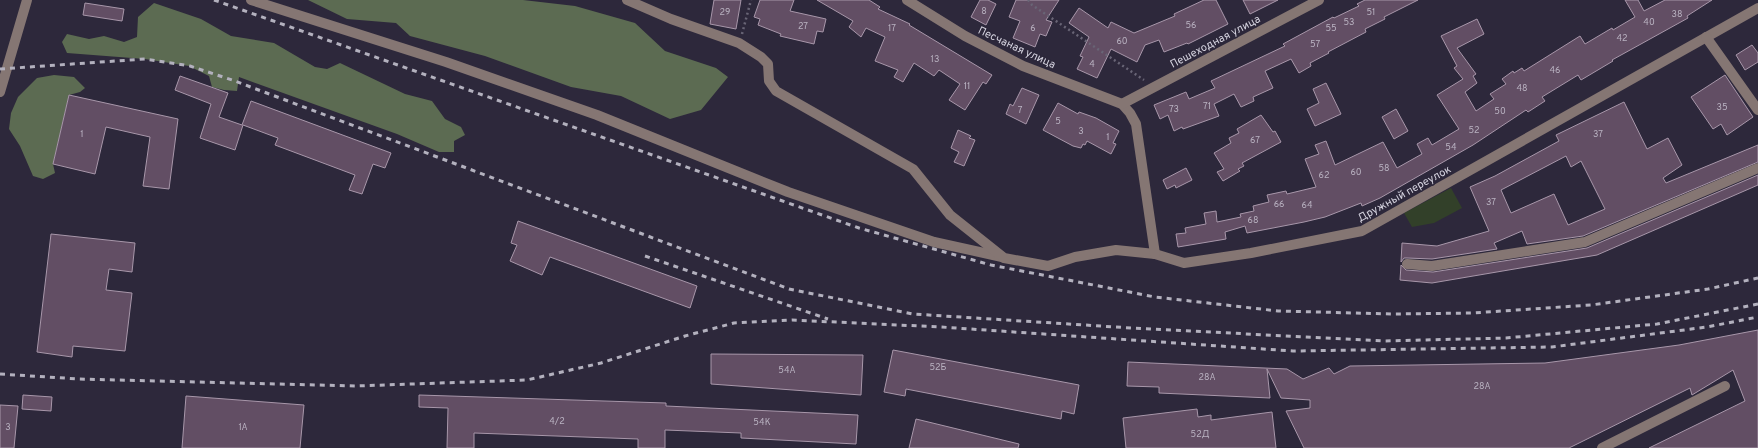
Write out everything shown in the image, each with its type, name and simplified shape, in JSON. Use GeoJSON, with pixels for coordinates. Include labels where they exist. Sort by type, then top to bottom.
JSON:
{"type":"FeatureCollection","features":[{"type":"Feature","properties":{"kind":"street"},"geometry":{"type":"LineString","coordinates":[[0,92],[4,62],[27,0]]}},
{"type":"Feature","properties":{"kind":"street","name":"Дружный переулок"},"geometry":{"type":"LineString","coordinates":[[251,0],[446,62],[590,112],[788,192],[934,242],[1004,258],[1048,266],[1075,257],[1116,250],[1155,254],[1184,263],[1251,253],[1362,231],[1758,8]]}},
{"type":"Feature","properties":{"kind":"street"},"geometry":{"type":"LineString","coordinates":[[627,0],[671,19],[739,44],[762,57],[768,64],[769,81],[776,91],[913,169],[950,215],[1004,258]]}},
{"type":"Feature","properties":{"kind":"street","name":"Песчаная улица"},"geometry":{"type":"LineString","coordinates":[[907,0],[965,36],[1024,66],[1122,104]]}},
{"type":"Feature","properties":{"kind":"street","name":"Пешеходная улица"},"geometry":{"type":"LineString","coordinates":[[1122,104],[1319,0]]}},
{"type":"Feature","properties":{"kind":"street"},"geometry":{"type":"LineString","coordinates":[[1706,37],[1758,110]]}},
{"type":"Feature","properties":{"kind":"street"},"geometry":{"type":"LineString","coordinates":[[1122,104],[1130,113],[1136,124],[1155,254]]}},
{"type":"Feature","properties":{"kind":"street"},"geometry":{"type":"LineString","coordinates":[[1407,264],[1432,266],[1585,242],[1758,168]]}},
{"type":"Feature","properties":{"kind":"street"},"geometry":{"type":"LineString","coordinates":[[1602,448],[1725,386]]}},
{"type":"Feature","properties":{"kind":"path"},"geometry":{"type":"LineString","coordinates":[[739,44],[751,0]]}},
{"type":"Feature","properties":{"kind":"path"},"geometry":{"type":"LineString","coordinates":[[1028,0],[1032,5],[1133,71],[1153,87]]}},
{"type":"Feature","properties":{"kind":"green space"},"geometry":{"type":"Polygon","coordinates":[[[308,0],[523,0],[575,6],[635,23],[665,51],[716,68],[728,77],[701,110],[670,119],[621,96],[571,87],[485,56],[410,36],[396,23],[347,19],[308,0]]]}},
{"type":"Feature","properties":{"kind":"green space"},"geometry":{"type":"Polygon","coordinates":[[[154,3],[201,19],[231,36],[274,43],[315,67],[327,69],[340,63],[405,94],[432,101],[445,119],[461,127],[465,135],[454,141],[454,152],[439,152],[397,134],[239,77],[237,91],[224,90],[212,87],[209,76],[189,66],[145,59],[67,53],[62,42],[67,34],[89,39],[104,36],[124,42],[137,37],[138,17],[154,3]]]}},
{"type":"Feature","properties":{"kind":"green space"},"geometry":{"type":"Polygon","coordinates":[[[54,75],[74,77],[85,88],[80,92],[69,95],[53,164],[55,173],[43,179],[33,176],[20,146],[9,129],[11,113],[18,97],[37,78],[54,75]]]}},
{"type":"Feature","properties":{"kind":"green space"},"geometry":{"type":"Polygon","coordinates":[[[1451,188],[1462,208],[1434,223],[1412,227],[1404,213],[1451,188]]]}},
{"type":"Feature","properties":{"kind":"building"},"geometry":{"type":"Polygon","coordinates":[[[714,0],[741,0],[736,29],[710,24],[714,0]]]}},
{"type":"Feature","properties":{"kind":"building"},"geometry":{"type":"Polygon","coordinates":[[[760,0],[794,0],[790,11],[826,19],[823,32],[817,31],[814,44],[780,36],[781,34],[758,25],[760,19],[754,17],[760,0]]]}},
{"type":"Feature","properties":{"kind":"building"},"geometry":{"type":"Polygon","coordinates":[[[817,0],[869,0],[880,7],[878,9],[910,24],[909,25],[992,75],[986,84],[983,82],[965,110],[949,100],[960,84],[939,70],[934,76],[914,63],[903,82],[894,77],[898,70],[875,61],[885,37],[866,28],[861,37],[849,27],[853,21],[817,0]]]}},
{"type":"Feature","properties":{"kind":"building"},"geometry":{"type":"Polygon","coordinates":[[[980,0],[988,0],[996,4],[986,25],[971,17],[980,0]]]}},
{"type":"Feature","properties":{"kind":"building"},"geometry":{"type":"Polygon","coordinates":[[[1016,0],[1059,0],[1046,20],[1052,22],[1046,36],[1040,34],[1035,47],[1013,38],[1020,21],[1009,17],[1016,0]]]}},
{"type":"Feature","properties":{"kind":"building"},"geometry":{"type":"Polygon","coordinates":[[[1204,0],[1216,0],[1228,24],[1188,44],[1187,43],[1164,52],[1159,40],[1145,45],[1137,62],[1111,49],[1097,78],[1077,69],[1083,57],[1080,56],[1089,37],[1069,23],[1079,8],[1108,28],[1111,22],[1134,33],[1175,16],[1174,14],[1204,0]]]}},
{"type":"Feature","properties":{"kind":"building"},"geometry":{"type":"Polygon","coordinates":[[[1243,0],[1278,0],[1250,14],[1243,0]]]}},
{"type":"Feature","properties":{"kind":"building"},"geometry":{"type":"Polygon","coordinates":[[[1365,0],[1418,0],[1384,17],[1385,19],[1365,29],[1366,32],[1310,63],[1311,66],[1299,73],[1291,59],[1265,71],[1273,88],[1253,97],[1254,101],[1241,107],[1234,94],[1214,104],[1219,116],[1183,129],[1182,127],[1174,131],[1168,115],[1160,119],[1154,105],[1186,92],[1189,99],[1215,88],[1211,81],[1285,46],[1283,44],[1333,17],[1334,18],[1359,6],[1357,4],[1365,0]]]}},
{"type":"Feature","properties":{"kind":"building"},"geometry":{"type":"Polygon","coordinates":[[[1625,0],[1638,0],[1644,11],[1665,0],[1712,0],[1687,16],[1688,18],[1612,60],[1613,61],[1581,80],[1578,75],[1542,97],[1545,101],[1528,112],[1526,110],[1473,145],[1380,198],[1362,206],[1361,203],[1325,217],[1247,233],[1245,226],[1225,232],[1226,239],[1178,247],[1176,234],[1186,233],[1185,228],[1206,224],[1204,213],[1216,211],[1217,222],[1241,217],[1240,214],[1254,211],[1253,206],[1269,202],[1267,195],[1286,191],[1287,194],[1316,187],[1305,159],[1319,154],[1315,145],[1326,141],[1335,165],[1383,142],[1397,168],[1422,154],[1417,144],[1428,138],[1432,145],[1459,129],[1437,95],[1463,79],[1454,68],[1457,66],[1441,36],[1477,19],[1484,34],[1457,48],[1476,74],[1473,76],[1477,83],[1465,92],[1476,111],[1494,99],[1490,94],[1506,84],[1502,79],[1513,71],[1514,73],[1522,68],[1524,71],[1580,36],[1585,44],[1612,28],[1613,30],[1635,17],[1625,0]]]}},
{"type":"Feature","properties":{"kind":"building"},"geometry":{"type":"Polygon","coordinates":[[[85,3],[124,9],[122,21],[83,15],[85,3]]]}},
{"type":"Feature","properties":{"kind":"building"},"geometry":{"type":"Polygon","coordinates":[[[1752,45],[1758,53],[1758,62],[1745,70],[1736,55],[1752,45]]]}},
{"type":"Feature","properties":{"kind":"building"},"geometry":{"type":"Polygon","coordinates":[[[1725,75],[1753,117],[1727,135],[1721,124],[1713,129],[1691,97],[1725,75]]]}},
{"type":"Feature","properties":{"kind":"building"},"geometry":{"type":"Polygon","coordinates":[[[180,76],[228,93],[219,117],[242,125],[251,101],[391,153],[385,168],[373,164],[362,194],[349,190],[355,175],[275,145],[278,138],[243,125],[235,150],[200,138],[211,104],[175,90],[180,76]]]}},
{"type":"Feature","properties":{"kind":"building"},"geometry":{"type":"Polygon","coordinates":[[[1326,83],[1341,114],[1315,126],[1307,109],[1319,103],[1313,89],[1326,83]]]}},
{"type":"Feature","properties":{"kind":"building"},"geometry":{"type":"Polygon","coordinates":[[[1022,88],[1039,95],[1026,124],[1006,114],[1010,104],[1013,106],[1022,88]]]}},
{"type":"Feature","properties":{"kind":"building"},"geometry":{"type":"Polygon","coordinates":[[[69,95],[178,119],[169,189],[143,186],[150,137],[106,127],[95,174],[53,164],[69,95]]]}},
{"type":"Feature","properties":{"kind":"building"},"geometry":{"type":"Polygon","coordinates":[[[1624,102],[1647,149],[1668,138],[1682,165],[1663,178],[1666,183],[1758,145],[1758,162],[1583,236],[1527,244],[1522,231],[1494,243],[1497,249],[1432,259],[1404,258],[1401,262],[1402,243],[1437,246],[1489,231],[1470,187],[1495,176],[1559,141],[1556,135],[1624,102]],[[1566,156],[1501,190],[1511,213],[1554,194],[1568,225],[1605,209],[1581,161],[1571,167],[1566,156]]]}},
{"type":"Feature","properties":{"kind":"building"},"geometry":{"type":"Polygon","coordinates":[[[1058,103],[1078,114],[1079,112],[1096,118],[1119,131],[1113,143],[1116,144],[1111,154],[1087,141],[1081,148],[1073,146],[1043,130],[1058,103]]]}},
{"type":"Feature","properties":{"kind":"building"},"geometry":{"type":"Polygon","coordinates":[[[1396,109],[1408,131],[1394,139],[1382,117],[1396,109]]]}},
{"type":"Feature","properties":{"kind":"building"},"geometry":{"type":"Polygon","coordinates":[[[1261,115],[1273,132],[1275,131],[1281,142],[1242,163],[1244,166],[1238,169],[1240,171],[1223,181],[1217,172],[1224,169],[1214,153],[1231,143],[1229,138],[1239,133],[1237,129],[1261,115]]]}},
{"type":"Feature","properties":{"kind":"building"},"geometry":{"type":"Polygon","coordinates":[[[958,130],[971,136],[969,138],[975,140],[964,166],[954,162],[959,152],[951,148],[958,130]]]}},
{"type":"Feature","properties":{"kind":"building"},"geometry":{"type":"Polygon","coordinates":[[[1186,168],[1192,180],[1176,188],[1175,185],[1167,189],[1163,180],[1186,168]]]}},
{"type":"Feature","properties":{"kind":"building"},"geometry":{"type":"Polygon","coordinates":[[[1758,175],[1758,185],[1597,255],[1432,283],[1400,280],[1401,265],[1406,270],[1433,272],[1587,248],[1758,175]]]}},
{"type":"Feature","properties":{"kind":"building"},"geometry":{"type":"Polygon","coordinates":[[[518,221],[697,286],[690,308],[550,257],[542,275],[510,261],[517,245],[511,243],[518,221]]]}},
{"type":"Feature","properties":{"kind":"building"},"geometry":{"type":"Polygon","coordinates":[[[51,234],[135,243],[132,272],[109,269],[106,290],[132,293],[125,351],[73,346],[72,357],[37,352],[51,234]]]}},
{"type":"Feature","properties":{"kind":"building"},"geometry":{"type":"Polygon","coordinates":[[[1758,330],[1758,448],[1649,448],[1745,401],[1733,370],[1692,395],[1690,388],[1569,448],[1304,448],[1286,411],[1310,408],[1310,400],[1281,398],[1267,369],[1270,398],[1159,393],[1159,387],[1127,386],[1128,362],[1287,369],[1303,379],[1329,368],[1334,374],[1350,366],[1545,363],[1679,345],[1758,330]]]}},
{"type":"Feature","properties":{"kind":"building"},"geometry":{"type":"Polygon","coordinates":[[[893,350],[1079,385],[1074,414],[1062,411],[1061,419],[906,389],[905,396],[884,392],[893,350]]]}},
{"type":"Feature","properties":{"kind":"building"},"geometry":{"type":"Polygon","coordinates":[[[711,354],[863,355],[861,395],[711,384],[711,354]]]}},
{"type":"Feature","properties":{"kind":"building"},"geometry":{"type":"Polygon","coordinates":[[[23,395],[52,397],[51,411],[22,409],[23,395]]]}},
{"type":"Feature","properties":{"kind":"building"},"geometry":{"type":"Polygon","coordinates":[[[419,395],[666,403],[666,406],[858,415],[856,444],[741,438],[741,433],[665,430],[665,448],[638,448],[638,439],[474,433],[474,448],[447,448],[448,408],[419,407],[419,395]]]}},
{"type":"Feature","properties":{"kind":"building"},"geometry":{"type":"Polygon","coordinates":[[[186,396],[304,405],[300,448],[182,448],[186,396]]]}},
{"type":"Feature","properties":{"kind":"building"},"geometry":{"type":"Polygon","coordinates":[[[0,405],[18,406],[14,448],[0,448],[0,405]]]}},
{"type":"Feature","properties":{"kind":"building"},"geometry":{"type":"Polygon","coordinates":[[[1197,409],[1198,417],[1211,415],[1211,420],[1272,412],[1276,448],[1126,448],[1123,418],[1197,409]]]}},
{"type":"Feature","properties":{"kind":"building"},"geometry":{"type":"Polygon","coordinates":[[[916,419],[1019,444],[1018,448],[909,448],[916,419]]]}},
{"type":"Feature","properties":{"kind":"railway"},"geometry":{"type":"LineString","coordinates":[[214,0],[859,228],[991,265],[1155,297],[1278,311],[1394,314],[1472,313],[1591,305],[1708,289],[1758,278]]}},
{"type":"Feature","properties":{"kind":"railway"},"geometry":{"type":"LineString","coordinates":[[0,69],[145,59],[190,66],[232,80],[789,289],[913,314],[1131,328],[1385,341],[1506,338],[1657,324],[1758,304]]}},
{"type":"Feature","properties":{"kind":"railway"},"geometry":{"type":"LineString","coordinates":[[645,256],[828,319]]}},
{"type":"Feature","properties":{"kind":"railway"},"geometry":{"type":"LineString","coordinates":[[0,374],[79,379],[355,386],[527,380],[601,363],[685,336],[734,323],[792,320],[941,327],[1293,351],[1552,347],[1707,327],[1758,317]]}}]}
